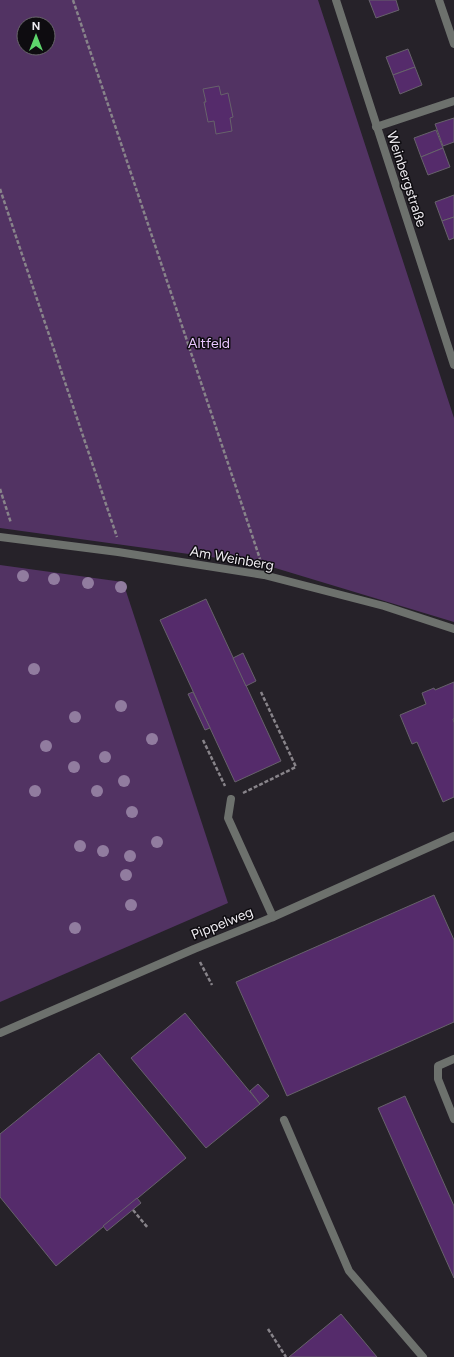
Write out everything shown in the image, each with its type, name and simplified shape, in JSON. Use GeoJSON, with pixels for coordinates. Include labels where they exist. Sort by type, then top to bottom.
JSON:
{"type":"FeatureCollection","features":[{"type":"Feature","properties":{"kind":"street","name":"Weinbergstraße"},"geometry":{"type":"LineString","coordinates":[[336,0],[454,365]]}},
{"type":"Feature","properties":{"kind":"street"},"geometry":{"type":"LineString","coordinates":[[440,0],[454,44]]}},
{"type":"Feature","properties":{"kind":"street"},"geometry":{"type":"LineString","coordinates":[[376,127],[454,101]]}},
{"type":"Feature","properties":{"kind":"street","name":"Am Weinberg"},"geometry":{"type":"LineString","coordinates":[[0,537],[118,552],[264,575],[384,606],[454,629]]}},
{"type":"Feature","properties":{"kind":"street"},"geometry":{"type":"LineString","coordinates":[[231,799],[228,818],[273,917]]}},
{"type":"Feature","properties":{"kind":"street","name":"Pippelweg"},"geometry":{"type":"LineString","coordinates":[[0,1033],[194,949],[273,917],[454,836]]}},
{"type":"Feature","properties":{"kind":"street"},"geometry":{"type":"LineString","coordinates":[[454,1059],[438,1066],[438,1079],[454,1119]]}},
{"type":"Feature","properties":{"kind":"street"},"geometry":{"type":"LineString","coordinates":[[284,1120],[349,1271],[423,1357]]}},
{"type":"Feature","properties":{"kind":"path"},"geometry":{"type":"LineString","coordinates":[[73,0],[262,564]]}},
{"type":"Feature","properties":{"kind":"path"},"geometry":{"type":"LineString","coordinates":[[0,189],[117,538]]}},
{"type":"Feature","properties":{"kind":"path"},"geometry":{"type":"LineString","coordinates":[[0,489],[13,530]]}},
{"type":"Feature","properties":{"kind":"path"},"geometry":{"type":"LineString","coordinates":[[203,740],[231,799],[296,767],[261,692]]}},
{"type":"Feature","properties":{"kind":"path"},"geometry":{"type":"LineString","coordinates":[[194,949],[212,985]]}},
{"type":"Feature","properties":{"kind":"path"},"geometry":{"type":"LineString","coordinates":[[133,1210],[148,1228]]}},
{"type":"Feature","properties":{"kind":"path"},"geometry":{"type":"LineString","coordinates":[[268,1329],[286,1357]]}},
{"type":"Feature","properties":{"kind":"green space","name":"Altfeld"},"geometry":{"type":"Polygon","coordinates":[[[0,0],[318,0],[454,418],[454,622],[262,564],[0,528],[0,0]]]}},
{"type":"Feature","properties":{"kind":"green space"},"geometry":{"type":"Polygon","coordinates":[[[0,565],[123,582],[228,903],[0,1002],[0,565]]]}},
{"type":"Feature","properties":{"kind":"building"},"geometry":{"type":"Polygon","coordinates":[[[369,0],[396,0],[399,10],[376,18],[369,0]]]}},
{"type":"Feature","properties":{"kind":"building"},"geometry":{"type":"Polygon","coordinates":[[[408,49],[415,67],[393,75],[386,57],[408,49]]]}},
{"type":"Feature","properties":{"kind":"building"},"geometry":{"type":"Polygon","coordinates":[[[415,67],[422,85],[400,94],[393,75],[415,67]]]}},
{"type":"Feature","properties":{"kind":"building"},"geometry":{"type":"Polygon","coordinates":[[[219,86],[221,95],[228,93],[233,117],[230,118],[232,131],[216,134],[214,121],[208,122],[203,89],[219,86]]]}},
{"type":"Feature","properties":{"kind":"building"},"geometry":{"type":"Polygon","coordinates":[[[454,118],[454,142],[443,146],[435,124],[454,118]]]}},
{"type":"Feature","properties":{"kind":"building"},"geometry":{"type":"Polygon","coordinates":[[[436,130],[443,148],[421,157],[414,138],[436,130]]]}},
{"type":"Feature","properties":{"kind":"building"},"geometry":{"type":"Polygon","coordinates":[[[443,148],[450,167],[428,175],[421,157],[443,148]]]}},
{"type":"Feature","properties":{"kind":"building"},"geometry":{"type":"Polygon","coordinates":[[[454,195],[454,217],[442,221],[435,202],[454,195]]]}},
{"type":"Feature","properties":{"kind":"building"},"geometry":{"type":"Polygon","coordinates":[[[454,217],[454,238],[449,240],[442,221],[454,217]]]}},
{"type":"Feature","properties":{"kind":"building"},"geometry":{"type":"Polygon","coordinates":[[[206,599],[281,761],[235,782],[160,620],[206,599]]]}},
{"type":"Feature","properties":{"kind":"building"},"geometry":{"type":"Polygon","coordinates":[[[243,653],[256,681],[246,686],[233,658],[243,653]]]}},
{"type":"Feature","properties":{"kind":"building"},"geometry":{"type":"Polygon","coordinates":[[[454,682],[454,797],[443,802],[417,742],[412,744],[400,715],[426,704],[422,693],[434,688],[435,690],[454,682]]]}},
{"type":"Feature","properties":{"kind":"building"},"geometry":{"type":"Polygon","coordinates":[[[193,692],[210,728],[205,730],[188,694],[193,692]]]}},
{"type":"Feature","properties":{"kind":"building"},"geometry":{"type":"Polygon","coordinates":[[[434,895],[454,940],[454,1022],[287,1096],[236,982],[434,895]]]}},
{"type":"Feature","properties":{"kind":"building"},"geometry":{"type":"Polygon","coordinates":[[[185,1013],[260,1104],[206,1148],[131,1058],[185,1013]]]}},
{"type":"Feature","properties":{"kind":"building"},"geometry":{"type":"Polygon","coordinates":[[[99,1053],[186,1158],[56,1266],[0,1197],[0,1134],[99,1053]]]}},
{"type":"Feature","properties":{"kind":"building"},"geometry":{"type":"Polygon","coordinates":[[[258,1084],[269,1096],[260,1104],[250,1091],[258,1084]]]}},
{"type":"Feature","properties":{"kind":"building"},"geometry":{"type":"Polygon","coordinates":[[[405,1096],[454,1206],[454,1278],[378,1108],[405,1096]]]}},
{"type":"Feature","properties":{"kind":"building"},"geometry":{"type":"Polygon","coordinates":[[[137,1198],[141,1203],[107,1231],[103,1226],[137,1198]]]}},
{"type":"Feature","properties":{"kind":"building"},"geometry":{"type":"Polygon","coordinates":[[[341,1314],[377,1357],[289,1357],[341,1314]]]}}]}
